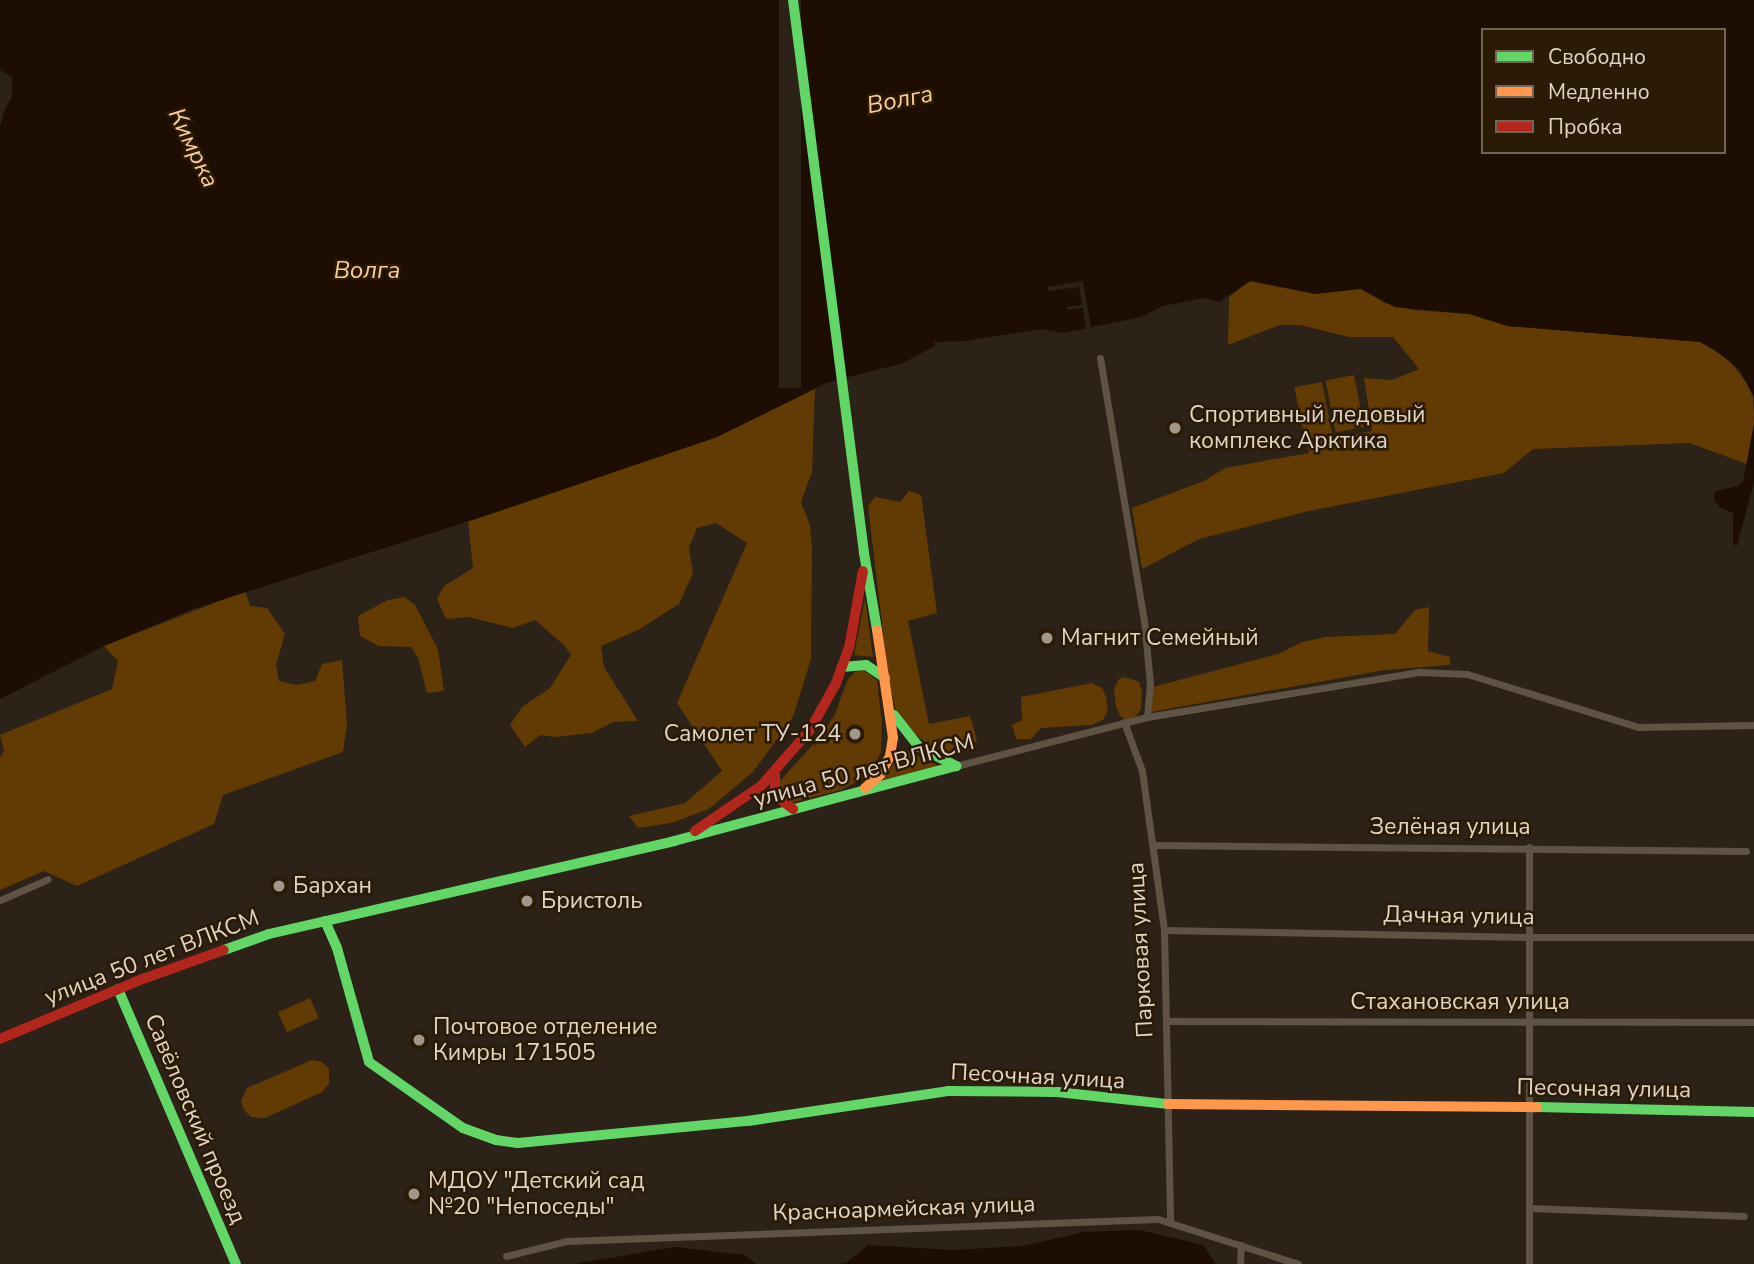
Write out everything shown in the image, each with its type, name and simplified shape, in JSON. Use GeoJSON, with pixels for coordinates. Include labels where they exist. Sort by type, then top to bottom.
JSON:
{"type":"FeatureCollection","features":[{"type":"Feature","properties":{"kind":"main road"},"geometry":{"type":"LineString","coordinates":[[793,0],[864,552],[891,708],[893,738],[889,759],[875,780],[857,793]]}},
{"type":"Feature","properties":{"kind":"main road"},"geometry":{"type":"LineString","coordinates":[[674,841],[729,811],[777,772],[819,715],[842,667],[858,611],[864,552]]}},
{"type":"Feature","properties":{"kind":"main road"},"geometry":{"type":"LineString","coordinates":[[842,667],[866,665],[885,679]]}},
{"type":"Feature","properties":{"kind":"main road"},"geometry":{"type":"LineString","coordinates":[[891,708],[914,743],[930,756],[956,766]]}},
{"type":"Feature","properties":{"kind":"main road","name":"улица 50 лет ВЛКСМ"},"geometry":{"type":"LineString","coordinates":[[0,1039],[118,989],[238,943],[674,841],[956,766]]}},
{"type":"Feature","properties":{"kind":"main road"},"geometry":{"type":"LineString","coordinates":[[777,772],[773,783],[775,795],[783,804],[793,809]]}},
{"type":"Feature","properties":{"kind":"main road","name":"Песочная улица"},"geometry":{"type":"LineString","coordinates":[[325,921],[337,948],[369,1062],[385,1076],[463,1128],[496,1140],[518,1143],[748,1121],[948,1091],[1057,1093],[1167,1104],[1529,1106],[1754,1112]]}},
{"type":"Feature","properties":{"kind":"main road","name":"Савёловский проезд"},"geometry":{"type":"LineString","coordinates":[[118,989],[236,1264]]}},
{"type":"Feature","properties":{"kind":"street"},"geometry":{"type":"LineString","coordinates":[[1100,358],[1144,620],[1150,683],[1147,716]]}},
{"type":"Feature","properties":{"kind":"street","name":"улица 50 лет ВЛКСМ"},"geometry":{"type":"LineString","coordinates":[[956,766],[1147,716],[1420,672],[1467,674],[1637,727],[1754,725]]}},
{"type":"Feature","properties":{"kind":"street","name":"Парковая улица"},"geometry":{"type":"LineString","coordinates":[[1124,722],[1142,771],[1164,930],[1170,1222]]}},
{"type":"Feature","properties":{"kind":"street","name":"Зелёная улица"},"geometry":{"type":"LineString","coordinates":[[1154,845],[1529,846],[1746,851]]}},
{"type":"Feature","properties":{"kind":"street"},"geometry":{"type":"LineString","coordinates":[[1529,846],[1529,1264]]}},
{"type":"Feature","properties":{"kind":"street"},"geometry":{"type":"LineString","coordinates":[[0,900],[48,879]]}},
{"type":"Feature","properties":{"kind":"street","name":"Дачная улица"},"geometry":{"type":"LineString","coordinates":[[1164,930],[1529,937],[1754,937]]}},
{"type":"Feature","properties":{"kind":"street","name":"Стахановская улица"},"geometry":{"type":"LineString","coordinates":[[1166,1021],[1754,1022]]}},
{"type":"Feature","properties":{"kind":"street"},"geometry":{"type":"LineString","coordinates":[[1529,1208],[1744,1216]]}},
{"type":"Feature","properties":{"kind":"street","name":"Красноармейская улица"},"geometry":{"type":"LineString","coordinates":[[506,1256],[567,1241],[1158,1219],[1298,1264]]}},
{"type":"Feature","properties":{"kind":"street"},"geometry":{"type":"LineString","coordinates":[[1240,1264],[1241,1245]]}},
{"type":"Feature","properties":{"kind":"shaded area"},"geometry":{"type":"Polygon","coordinates":[[[1250,281],[1361,289],[1385,303],[1413,310],[1469,314],[1508,326],[1700,342],[1728,359],[1753,391],[1754,424],[1747,464],[1689,443],[1533,449],[1504,473],[1309,511],[1199,539],[1142,569],[1132,508],[1204,481],[1225,468],[1309,453],[1307,443],[1372,431],[1364,378],[1392,380],[1419,369],[1393,337],[1349,337],[1300,325],[1280,325],[1228,345],[1229,297],[1250,281]]]}},
{"type":"Feature","properties":{"kind":"shaded area"},"geometry":{"type":"Polygon","coordinates":[[[1354,375],[1364,427],[1336,433],[1326,381],[1354,375]]]}},
{"type":"Feature","properties":{"kind":"shaded area"},"geometry":{"type":"Polygon","coordinates":[[[1322,382],[1332,434],[1305,439],[1295,387],[1322,382]]]}},
{"type":"Feature","properties":{"kind":"shaded area"},"geometry":{"type":"Polygon","coordinates":[[[815,389],[812,472],[801,502],[810,525],[812,549],[811,659],[793,717],[753,772],[709,809],[671,823],[638,828],[629,816],[685,803],[722,771],[677,703],[747,543],[716,523],[697,528],[689,548],[693,573],[679,604],[638,630],[601,646],[604,667],[638,721],[613,722],[592,733],[556,737],[540,735],[525,747],[510,725],[522,707],[550,688],[571,655],[565,646],[535,620],[513,628],[468,617],[446,619],[437,599],[444,586],[473,568],[468,521],[717,437],[815,389]]]}},
{"type":"Feature","properties":{"kind":"shaded area"},"geometry":{"type":"Polygon","coordinates":[[[909,491],[921,495],[937,613],[908,621],[929,724],[970,716],[977,740],[970,749],[947,754],[934,749],[915,734],[895,708],[889,681],[868,506],[875,497],[900,502],[909,491]]]}},
{"type":"Feature","properties":{"kind":"shaded area"},"geometry":{"type":"Polygon","coordinates":[[[245,591],[250,606],[267,608],[285,634],[276,665],[279,681],[297,685],[315,681],[322,664],[342,660],[347,724],[343,752],[223,795],[214,824],[77,886],[44,871],[0,890],[0,758],[4,751],[0,735],[112,689],[118,661],[104,646],[245,591]]]}},
{"type":"Feature","properties":{"kind":"shaded area"},"geometry":{"type":"Polygon","coordinates":[[[404,597],[415,605],[438,649],[444,691],[427,693],[418,658],[411,647],[379,646],[360,636],[358,616],[388,600],[404,597]]]}},
{"type":"Feature","properties":{"kind":"shaded area"},"geometry":{"type":"Polygon","coordinates":[[[865,598],[873,657],[854,655],[865,598]]]}},
{"type":"Feature","properties":{"kind":"shaded area"},"geometry":{"type":"Polygon","coordinates":[[[1429,607],[1428,651],[1450,657],[1450,665],[1385,670],[1151,712],[1153,687],[1278,654],[1302,642],[1326,637],[1395,634],[1415,610],[1429,607]]]}},
{"type":"Feature","properties":{"kind":"shaded area"},"geometry":{"type":"Polygon","coordinates":[[[863,670],[877,680],[882,723],[881,752],[873,769],[862,779],[841,790],[791,803],[783,798],[778,790],[780,781],[819,738],[834,716],[848,679],[855,672],[863,670]]]}},
{"type":"Feature","properties":{"kind":"shaded area"},"geometry":{"type":"Polygon","coordinates":[[[1125,677],[1139,682],[1142,692],[1141,709],[1136,716],[1127,720],[1120,716],[1116,707],[1114,689],[1119,679],[1125,677]]]}},
{"type":"Feature","properties":{"kind":"shaded area"},"geometry":{"type":"Polygon","coordinates":[[[1092,683],[1102,688],[1106,696],[1108,711],[1103,720],[1092,725],[1041,728],[1031,739],[1016,739],[1012,725],[1022,720],[1021,697],[1092,683]]]}},
{"type":"Feature","properties":{"kind":"shaded area"},"geometry":{"type":"Polygon","coordinates":[[[903,748],[938,766],[883,781],[903,748]]]}},
{"type":"Feature","properties":{"kind":"shaded area"},"geometry":{"type":"Polygon","coordinates":[[[310,998],[319,1018],[287,1032],[278,1012],[310,998]]]}},
{"type":"Feature","properties":{"kind":"shaded area"},"geometry":{"type":"Polygon","coordinates":[[[312,1060],[322,1062],[329,1069],[329,1084],[322,1092],[265,1118],[251,1117],[244,1110],[241,1101],[247,1088],[312,1060]]]}},
{"type":"Feature","properties":{"kind":"water","name":"Волга"},"geometry":{"type":"Polygon","coordinates":[[[0,0],[1754,0],[1754,398],[1740,370],[1714,349],[1700,342],[1508,326],[1469,314],[1395,307],[1361,289],[1315,294],[1250,281],[1219,302],[1203,298],[1163,306],[1141,317],[1063,333],[1042,329],[964,341],[934,342],[935,346],[903,363],[826,383],[717,437],[485,516],[193,609],[104,646],[0,699],[0,127],[4,111],[12,97],[12,77],[0,70],[0,0]]]}},
{"type":"Feature","properties":{"kind":"water"},"geometry":{"type":"Polygon","coordinates":[[[1754,424],[1754,482],[1737,546],[1733,544],[1733,513],[1721,508],[1714,500],[1714,495],[1716,491],[1738,486],[1743,482],[1754,424]]]}},
{"type":"Feature","properties":{"kind":"water"},"geometry":{"type":"Polygon","coordinates":[[[1140,1230],[1203,1245],[1216,1264],[835,1264],[846,1263],[868,1245],[953,1250],[1023,1246],[1084,1232],[1140,1230]]]}},
{"type":"Feature","properties":{"kind":"water"},"geometry":{"type":"Polygon","coordinates":[[[675,1247],[745,1255],[756,1264],[575,1264],[675,1247]]]}},
{"type":"Feature","properties":{"kind":"pier"},"geometry":{"type":"Polygon","coordinates":[[[779,0],[801,0],[801,388],[779,388],[779,0]]]}},
{"type":"Feature","properties":{"kind":"pier"},"geometry":{"type":"Polygon","coordinates":[[[1083,281],[1091,327],[1086,328],[1083,308],[1067,310],[1067,307],[1082,305],[1079,287],[1048,291],[1047,287],[1083,281]]]}},
{"type":"Feature","properties":{"kind":"traffic: fast"},"geometry":{"type":"LineString","coordinates":[[793,0],[864,553],[877,630]]}},
{"type":"Feature","properties":{"kind":"traffic: fast"},"geometry":{"type":"LineString","coordinates":[[842,667],[866,665],[885,678]]}},
{"type":"Feature","properties":{"kind":"traffic: fast"},"geometry":{"type":"LineString","coordinates":[[894,715],[919,747],[956,766]]}},
{"type":"Feature","properties":{"kind":"traffic: fast"},"geometry":{"type":"LineString","coordinates":[[224,950],[269,934],[674,841],[956,766]]}},
{"type":"Feature","properties":{"kind":"traffic: fast"},"geometry":{"type":"LineString","coordinates":[[325,921],[337,948],[369,1062],[463,1128],[496,1140],[518,1143],[748,1121],[948,1091],[1057,1092],[1168,1104]]}},
{"type":"Feature","properties":{"kind":"traffic: fast"},"geometry":{"type":"LineString","coordinates":[[118,989],[236,1264]]}},
{"type":"Feature","properties":{"kind":"traffic: fast"},"geometry":{"type":"LineString","coordinates":[[1537,1107],[1754,1112]]}},
{"type":"Feature","properties":{"kind":"traffic: slow"},"geometry":{"type":"LineString","coordinates":[[865,788],[880,775],[890,756],[893,738],[877,630]]}},
{"type":"Feature","properties":{"kind":"traffic: slow"},"geometry":{"type":"LineString","coordinates":[[1168,1104],[1537,1107]]}},
{"type":"Feature","properties":{"kind":"traffic: jam"},"geometry":{"type":"LineString","coordinates":[[695,831],[761,786],[810,730],[836,683],[849,648],[863,571]]}},
{"type":"Feature","properties":{"kind":"traffic: jam"},"geometry":{"type":"LineString","coordinates":[[775,775],[775,795],[793,809]]}},
{"type":"Feature","properties":{"kind":"traffic: jam"},"geometry":{"type":"LineString","coordinates":[[0,1039],[137,981],[224,950]]}},
{"type":"Feature","properties":{"kind":"place","name":"Спортивный ледовый комплекс Арктика"},"geometry":{"type":"Point","coordinates":[1175,428]}},
{"type":"Feature","properties":{"kind":"place","name":"Магнит Семейный"},"geometry":{"type":"Point","coordinates":[1047,638]}},
{"type":"Feature","properties":{"kind":"place","name":"Самолет ТУ-124"},"geometry":{"type":"Point","coordinates":[855,734]}},
{"type":"Feature","properties":{"kind":"place","name":"Бархан"},"geometry":{"type":"Point","coordinates":[279,886]}},
{"type":"Feature","properties":{"kind":"place","name":"Бристоль"},"geometry":{"type":"Point","coordinates":[527,901]}},
{"type":"Feature","properties":{"kind":"place","name":"Почтовое отделение Кимры 171505"},"geometry":{"type":"Point","coordinates":[419,1040]}},
{"type":"Feature","properties":{"kind":"place","name":"МДОУ \"Детский сад №20 \"Непоседы\""},"geometry":{"type":"Point","coordinates":[414,1194]}},
{"type":"Feature","properties":{"kind":"water label","name":"Кимрка"},"geometry":{"type":"Point","coordinates":[193,148]}}]}
